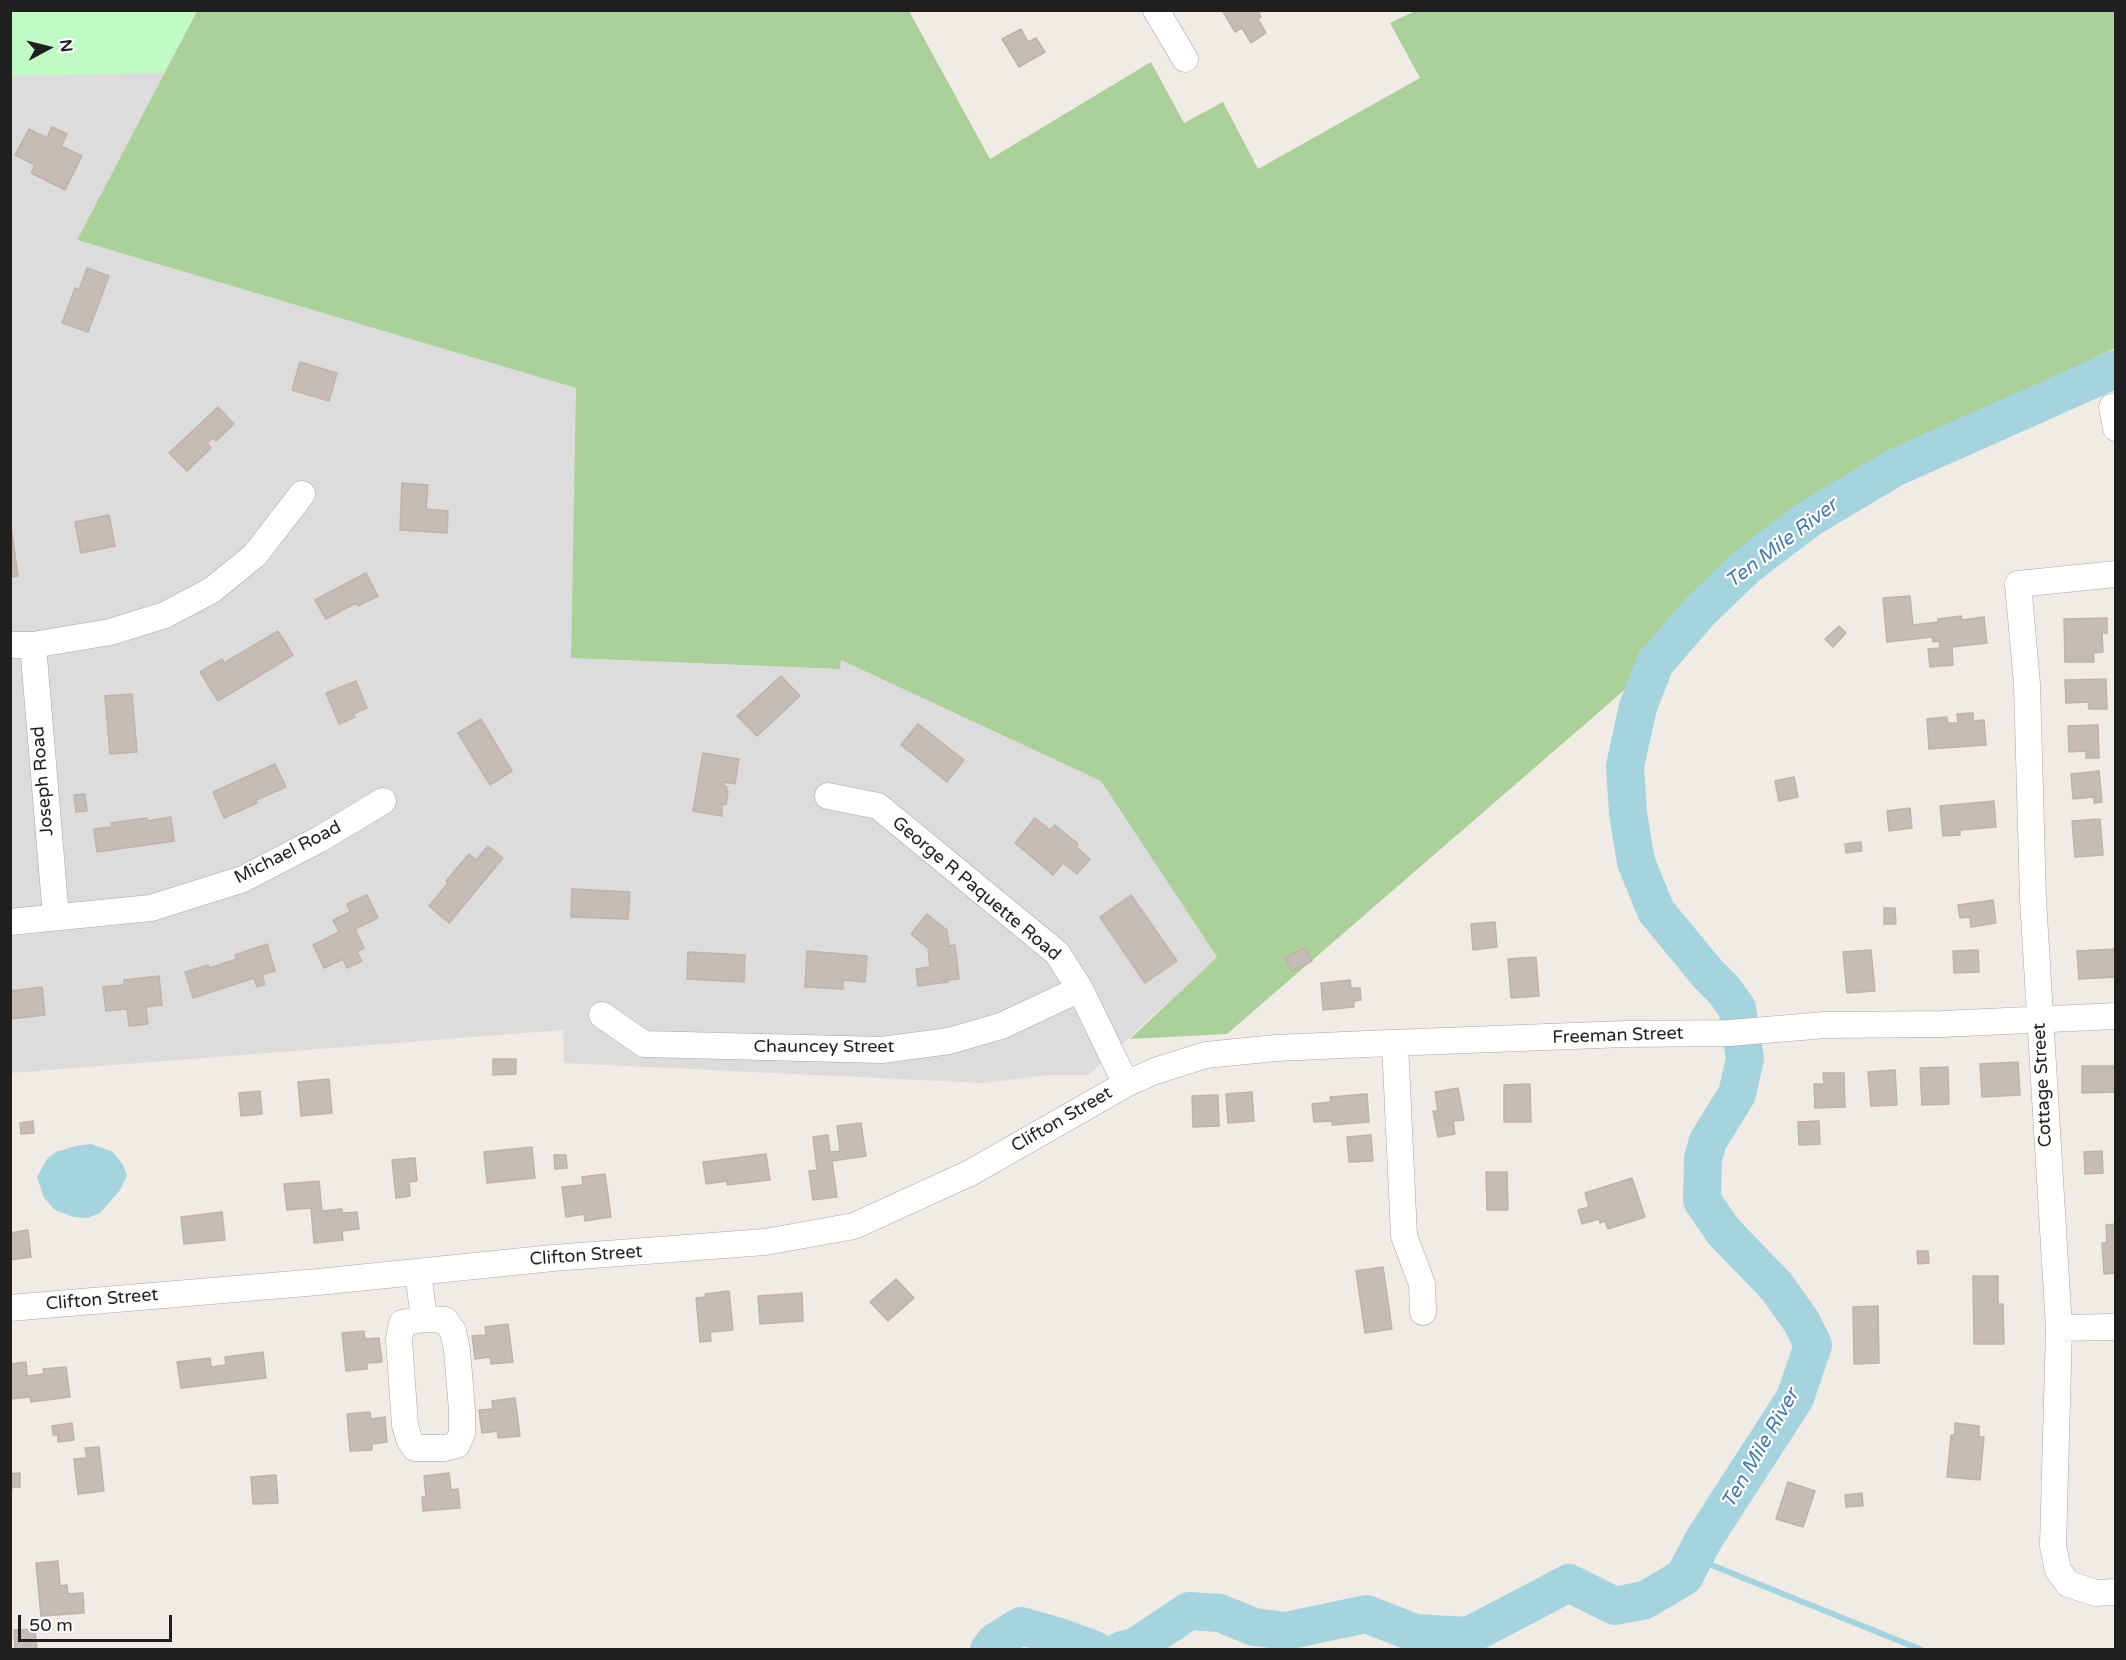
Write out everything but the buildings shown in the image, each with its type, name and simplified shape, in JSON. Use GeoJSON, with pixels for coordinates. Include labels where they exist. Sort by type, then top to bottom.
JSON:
{"type":"FeatureCollection","features":[{"type":"Feature","properties":{"kind":"street"},"geometry":{"type":"LineString","coordinates":[[1156,10],[1185,59]]}},
{"type":"Feature","properties":{"kind":"street"},"geometry":{"type":"LineString","coordinates":[[22,645],[110,632],[165,615],[212,590],[255,555],[302,494]]}},
{"type":"Feature","properties":{"kind":"street","name":"Cottage Street"},"geometry":{"type":"LineString","coordinates":[[2115,574],[2018,584],[2027,684],[2029,806],[2039,1020],[2059,1328],[2053,1546],[2058,1570],[2066,1582],[2096,1593],[2115,1592]]}},
{"type":"Feature","properties":{"kind":"street","name":"Joseph Road"},"geometry":{"type":"LineString","coordinates":[[22,645],[56,917]]}},
{"type":"Feature","properties":{"kind":"street","name":"George R Paquette Road"},"geometry":{"type":"LineString","coordinates":[[828,796],[878,806],[1057,953],[1080,989],[1126,1084]]}},
{"type":"Feature","properties":{"kind":"street","name":"Michael Road"},"geometry":{"type":"LineString","coordinates":[[10,922],[151,908],[243,879],[320,839],[383,801]]}},
{"type":"Feature","properties":{"kind":"street","name":"Chauncey Street"},"geometry":{"type":"LineString","coordinates":[[602,1016],[644,1044],[882,1050],[949,1041],[1001,1026],[1080,989]]}},
{"type":"Feature","properties":{"kind":"street","name":"Freeman Street"},"geometry":{"type":"LineString","coordinates":[[1126,1084],[1155,1071],[1206,1055],[1276,1048],[1625,1034],[1730,1033],[1825,1025],[2115,1016]]}},
{"type":"Feature","properties":{"kind":"street"},"geometry":{"type":"LineString","coordinates":[[1395,1043],[1404,1236],[1422,1284],[1423,1312]]}},
{"type":"Feature","properties":{"kind":"street","name":"Clifton Street"},"geometry":{"type":"LineString","coordinates":[[10,1308],[553,1258],[765,1242],[854,1226],[970,1173],[1126,1084]]}},
{"type":"Feature","properties":{"kind":"street"},"geometry":{"type":"LineString","coordinates":[[418,1272],[424,1319]]}},
{"type":"Feature","properties":{"kind":"street"},"geometry":{"type":"LineString","coordinates":[[424,1319],[445,1320],[453,1331],[457,1350],[462,1433],[457,1444],[445,1448],[415,1448],[409,1439],[405,1425],[399,1340],[402,1323],[424,1319]]}},
{"type":"Feature","properties":{"kind":"street"},"geometry":{"type":"LineString","coordinates":[[2059,1328],[2115,1327]]}},
{"type":"Feature","properties":{"kind":"shaded area"},"geometry":{"type":"Polygon","coordinates":[[[11,11],[197,11],[77,240],[577,388],[571,658],[839,669],[841,660],[1102,781],[1217,957],[1089,1075],[1048,1075],[984,1083],[564,1063],[563,1030],[11,1073],[11,11]]]}},
{"type":"Feature","properties":{"kind":"green space"},"geometry":{"type":"Polygon","coordinates":[[[10,11],[197,11],[164,73],[11,76],[10,11]]]}},
{"type":"Feature","properties":{"kind":"green space"},"geometry":{"type":"Polygon","coordinates":[[[197,11],[909,11],[990,159],[1151,62],[1184,123],[1223,102],[1258,169],[1420,78],[1390,23],[1415,11],[2115,11],[2115,348],[1973,418],[1913,460],[1703,622],[1227,1034],[1130,1039],[1217,957],[1101,781],[841,660],[840,669],[571,658],[576,388],[77,240],[197,11]]]}},
{"type":"Feature","properties":{"kind":"water"},"geometry":{"type":"Polygon","coordinates":[[[91,1144],[113,1152],[123,1165],[127,1176],[120,1190],[100,1213],[88,1218],[74,1217],[55,1210],[44,1198],[37,1177],[47,1159],[56,1152],[91,1144]]]}},
{"type":"Feature","properties":{"kind":"waterway","name":"Ten Mile River"},"geometry":{"type":"LineString","coordinates":[[1122,1650],[1135,1647],[1189,1611],[1220,1613],[1254,1627],[1286,1631],[1366,1614],[1415,1633],[1468,1636],[1569,1583],[1615,1606],[1645,1600],[1684,1577],[1704,1539],[1795,1398],[1813,1345],[1801,1321],[1776,1286],[1723,1231],[1702,1200],[1703,1159],[1708,1141],[1737,1094],[1745,1059],[1737,1008],[1656,911],[1636,862],[1628,813],[1625,766],[1638,707],[1655,663],[1700,611],[1748,565],[1810,518],[1894,468],[2116,369]]}},
{"type":"Feature","properties":{"kind":"waterway"},"geometry":{"type":"LineString","coordinates":[[1694,1558],[1922,1650]]}},
{"type":"Feature","properties":{"kind":"waterway","name":"Ten Mile River"},"geometry":{"type":"LineString","coordinates":[[989,1650],[995,1642],[1021,1626],[1095,1650]]}}]}
